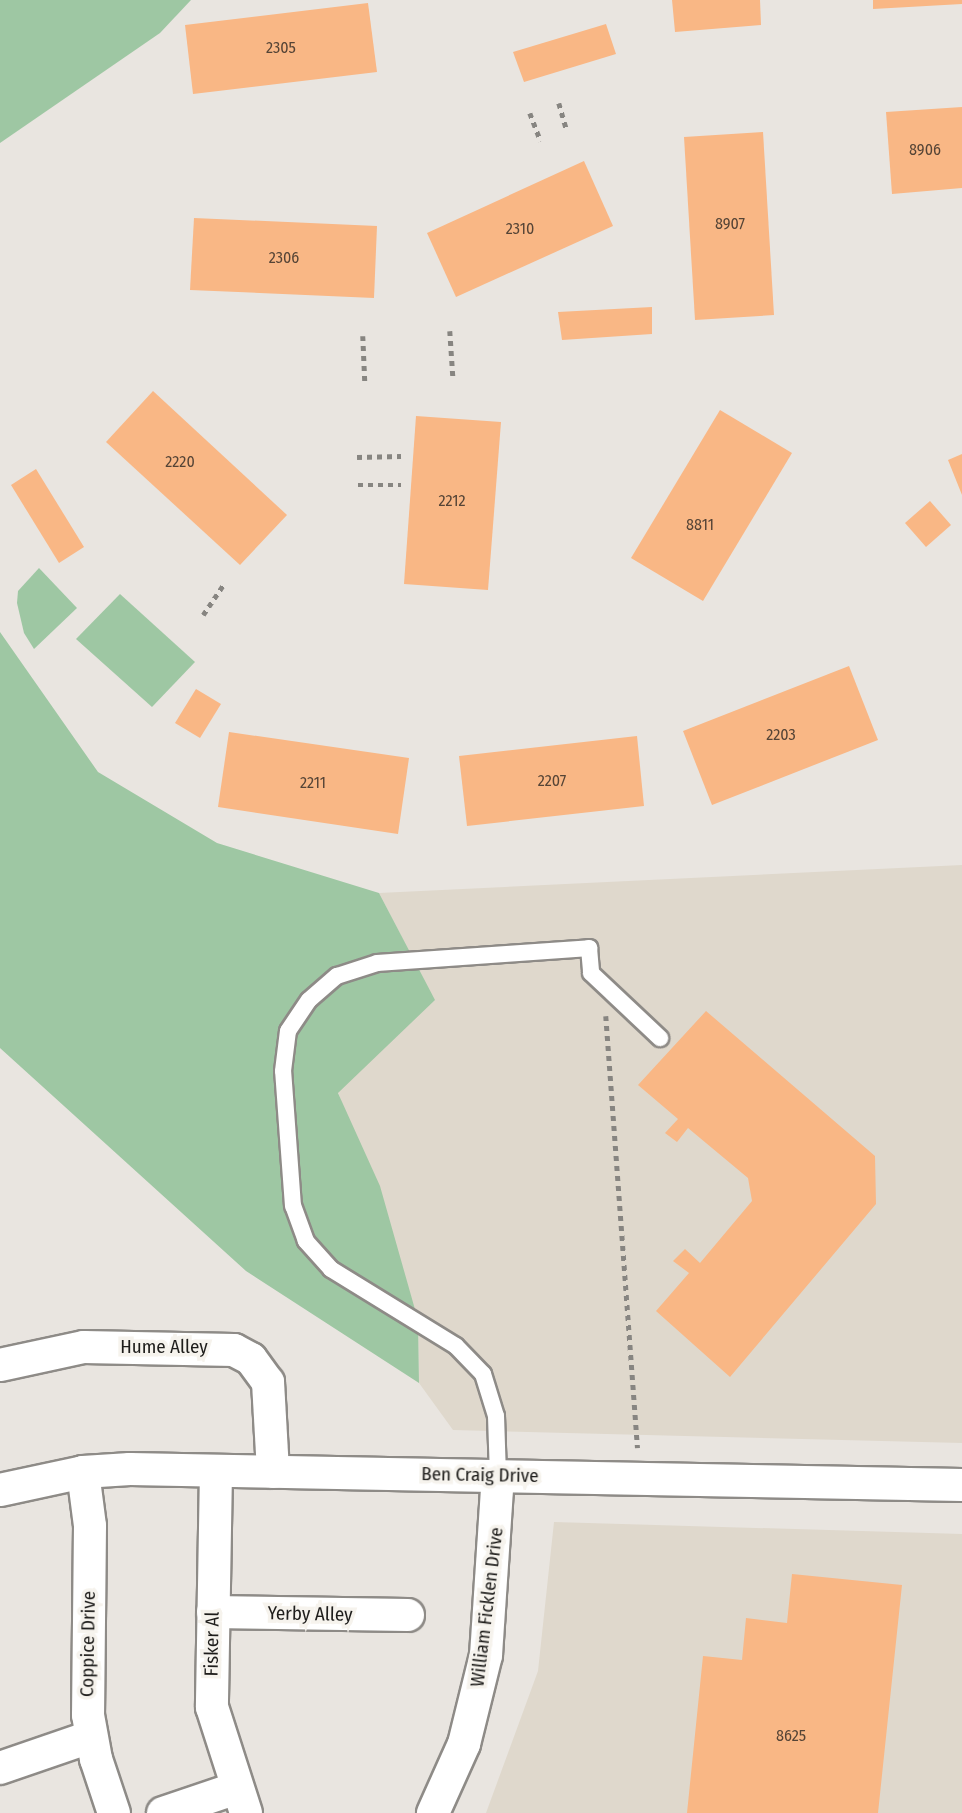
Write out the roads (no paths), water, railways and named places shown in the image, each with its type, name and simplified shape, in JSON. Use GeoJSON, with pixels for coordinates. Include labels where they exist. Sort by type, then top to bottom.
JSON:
{"type":"FeatureCollection","features":[{"type":"Feature","properties":{"kind":"street","name":"Hume Alley"},"geometry":{"type":"LineString","coordinates":[[0,1365],[83,1346],[234,1350],[251,1359],[268,1382],[273,1472]]}},
{"type":"Feature","properties":{"kind":"street","name":"Ben Craig Drive"},"geometry":{"type":"LineString","coordinates":[[0,1490],[83,1472],[216,1471],[962,1485]]}},
{"type":"Feature","properties":{"kind":"street","name":"Fisker Al"},"geometry":{"type":"LineString","coordinates":[[216,1471],[212,1707],[241,1801]]}},
{"type":"Feature","properties":{"kind":"street","name":"Coppice Drive"},"geometry":{"type":"LineString","coordinates":[[83,1472],[90,1526],[90,1737],[114,1813]]}},
{"type":"Feature","properties":{"kind":"street","name":"William Ficklen Drive"},"geometry":{"type":"LineString","coordinates":[[433,1813],[464,1744],[486,1655],[498,1476]]}},
{"type":"Feature","properties":{"kind":"street","name":"Yerby Alley"},"geometry":{"type":"LineString","coordinates":[[213,1612],[408,1615]]}},
{"type":"Feature","properties":{"kind":"street"},"geometry":{"type":"LineString","coordinates":[[0,1768],[90,1737]]}},
{"type":"Feature","properties":{"kind":"street"},"geometry":{"type":"LineString","coordinates":[[163,1813],[241,1801]]}},
{"type":"Feature","properties":{"kind":"lane"},"geometry":{"type":"LineString","coordinates":[[498,1476],[496,1416],[483,1374],[456,1346],[331,1269],[306,1241],[293,1206],[283,1071],[288,1031],[309,1000],[337,976],[377,963],[589,948],[591,973],[660,1038]]}}]}
